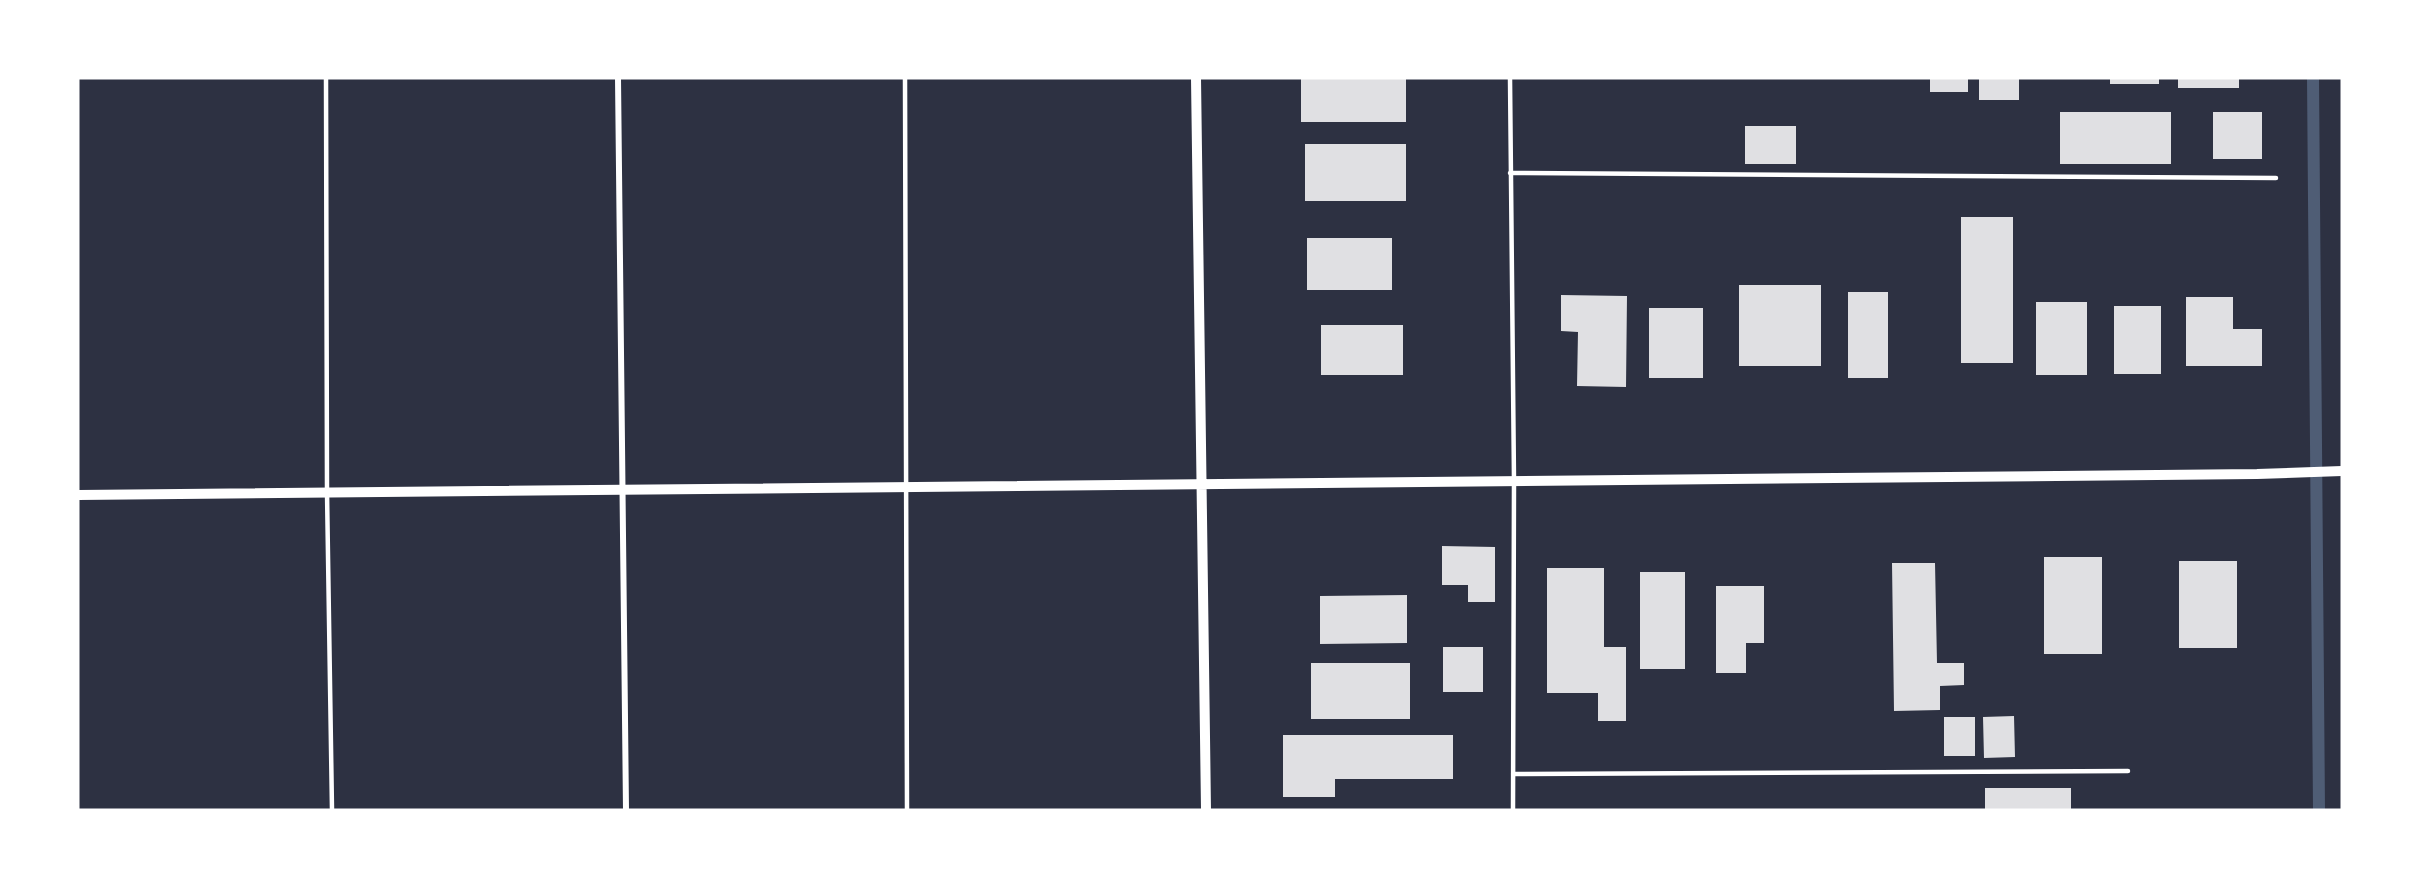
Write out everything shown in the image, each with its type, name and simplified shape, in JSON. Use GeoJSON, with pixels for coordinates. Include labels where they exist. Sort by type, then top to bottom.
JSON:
{"type":"FeatureCollection","features":[{"type":"Feature","properties":{"kind":"street"},"geometry":{"type":"LineString","coordinates":[[618,78],[626,810]]}},
{"type":"Feature","properties":{"kind":"street"},"geometry":{"type":"LineString","coordinates":[[1196,78],[1206,810]]}},
{"type":"Feature","properties":{"kind":"street"},"geometry":{"type":"LineString","coordinates":[[78,495],[2257,474],[2342,471]]}},
{"type":"Feature","properties":{"kind":"lane"},"geometry":{"type":"LineString","coordinates":[[326,78],[327,492],[332,810]]}},
{"type":"Feature","properties":{"kind":"lane"},"geometry":{"type":"LineString","coordinates":[[905,78],[908,810]]}},
{"type":"Feature","properties":{"kind":"lane"},"geometry":{"type":"LineString","coordinates":[[1510,78],[1514,810]]}},
{"type":"Feature","properties":{"kind":"lane"},"geometry":{"type":"LineString","coordinates":[[1510,173],[2276,178]]}},
{"type":"Feature","properties":{"kind":"lane"},"geometry":{"type":"LineString","coordinates":[[1514,774],[2128,771]]}},
{"type":"Feature","properties":{"kind":"building"},"geometry":{"type":"Polygon","coordinates":[[[1301,78],[1406,78],[1406,122],[1301,122],[1301,78]]]}},
{"type":"Feature","properties":{"kind":"building"},"geometry":{"type":"Polygon","coordinates":[[[1930,78],[1968,78],[1968,92],[1930,92],[1930,78]]]}},
{"type":"Feature","properties":{"kind":"building"},"geometry":{"type":"Polygon","coordinates":[[[1979,78],[2019,78],[2019,100],[1979,100],[1979,78]]]}},
{"type":"Feature","properties":{"kind":"building"},"geometry":{"type":"Polygon","coordinates":[[[2110,78],[2159,78],[2159,84],[2110,84],[2110,78]]]}},
{"type":"Feature","properties":{"kind":"building"},"geometry":{"type":"Polygon","coordinates":[[[2178,78],[2239,78],[2239,88],[2178,88],[2178,78]]]}},
{"type":"Feature","properties":{"kind":"building"},"geometry":{"type":"Polygon","coordinates":[[[2060,112],[2171,112],[2171,164],[2060,164],[2060,112]]]}},
{"type":"Feature","properties":{"kind":"building"},"geometry":{"type":"Polygon","coordinates":[[[2213,112],[2262,112],[2262,159],[2213,159],[2213,112]]]}},
{"type":"Feature","properties":{"kind":"building"},"geometry":{"type":"Polygon","coordinates":[[[1745,126],[1796,126],[1796,164],[1745,164],[1745,126]]]}},
{"type":"Feature","properties":{"kind":"building"},"geometry":{"type":"Polygon","coordinates":[[[1305,144],[1406,144],[1406,201],[1305,201],[1305,144]]]}},
{"type":"Feature","properties":{"kind":"building"},"geometry":{"type":"Polygon","coordinates":[[[1961,217],[2013,217],[2013,363],[1961,363],[1961,217]]]}},
{"type":"Feature","properties":{"kind":"building"},"geometry":{"type":"Polygon","coordinates":[[[1307,238],[1392,238],[1392,290],[1307,290],[1307,238]]]}},
{"type":"Feature","properties":{"kind":"building"},"geometry":{"type":"Polygon","coordinates":[[[1739,285],[1821,285],[1821,366],[1739,366],[1739,285]]]}},
{"type":"Feature","properties":{"kind":"building"},"geometry":{"type":"Polygon","coordinates":[[[1848,292],[1888,292],[1888,378],[1848,378],[1848,292]]]}},
{"type":"Feature","properties":{"kind":"building"},"geometry":{"type":"Polygon","coordinates":[[[1561,295],[1627,296],[1626,387],[1577,386],[1578,332],[1561,331],[1561,295]]]}},
{"type":"Feature","properties":{"kind":"building"},"geometry":{"type":"Polygon","coordinates":[[[2186,297],[2233,297],[2233,329],[2262,329],[2262,366],[2186,366],[2186,297]]]}},
{"type":"Feature","properties":{"kind":"building"},"geometry":{"type":"Polygon","coordinates":[[[2036,302],[2087,302],[2087,375],[2036,375],[2036,302]]]}},
{"type":"Feature","properties":{"kind":"building"},"geometry":{"type":"Polygon","coordinates":[[[2114,306],[2161,306],[2161,374],[2114,374],[2114,306]]]}},
{"type":"Feature","properties":{"kind":"building"},"geometry":{"type":"Polygon","coordinates":[[[1649,308],[1703,308],[1703,378],[1649,378],[1649,308]]]}},
{"type":"Feature","properties":{"kind":"building"},"geometry":{"type":"Polygon","coordinates":[[[1321,325],[1403,325],[1403,375],[1321,375],[1321,325]]]}},
{"type":"Feature","properties":{"kind":"building"},"geometry":{"type":"Polygon","coordinates":[[[1442,546],[1495,547],[1495,602],[1468,602],[1468,585],[1442,585],[1442,546]]]}},
{"type":"Feature","properties":{"kind":"building"},"geometry":{"type":"Polygon","coordinates":[[[2044,557],[2102,557],[2102,654],[2044,654],[2044,557]]]}},
{"type":"Feature","properties":{"kind":"building"},"geometry":{"type":"Polygon","coordinates":[[[2179,561],[2237,561],[2237,648],[2179,648],[2179,561]]]}},
{"type":"Feature","properties":{"kind":"building"},"geometry":{"type":"Polygon","coordinates":[[[1892,563],[1935,563],[1937,663],[1964,663],[1964,685],[1940,686],[1940,710],[1894,711],[1892,563]]]}},
{"type":"Feature","properties":{"kind":"building"},"geometry":{"type":"Polygon","coordinates":[[[1547,568],[1604,568],[1604,647],[1626,647],[1626,721],[1598,721],[1598,693],[1547,693],[1547,568]]]}},
{"type":"Feature","properties":{"kind":"building"},"geometry":{"type":"Polygon","coordinates":[[[1640,572],[1685,572],[1685,669],[1640,669],[1640,572]]]}},
{"type":"Feature","properties":{"kind":"building"},"geometry":{"type":"Polygon","coordinates":[[[1716,586],[1764,586],[1764,643],[1746,643],[1746,673],[1716,673],[1716,586]]]}},
{"type":"Feature","properties":{"kind":"building"},"geometry":{"type":"Polygon","coordinates":[[[1407,595],[1407,643],[1320,644],[1320,596],[1407,595]]]}},
{"type":"Feature","properties":{"kind":"building"},"geometry":{"type":"Polygon","coordinates":[[[1443,647],[1483,647],[1483,692],[1443,692],[1443,647]]]}},
{"type":"Feature","properties":{"kind":"building"},"geometry":{"type":"Polygon","coordinates":[[[1311,663],[1410,663],[1410,719],[1311,719],[1311,663]]]}},
{"type":"Feature","properties":{"kind":"building"},"geometry":{"type":"Polygon","coordinates":[[[2014,716],[2015,757],[1984,758],[1983,717],[2014,716]]]}},
{"type":"Feature","properties":{"kind":"building"},"geometry":{"type":"Polygon","coordinates":[[[1944,717],[1975,717],[1975,756],[1944,756],[1944,717]]]}},
{"type":"Feature","properties":{"kind":"building"},"geometry":{"type":"Polygon","coordinates":[[[1283,735],[1453,735],[1453,779],[1335,779],[1335,797],[1283,797],[1283,735]]]}},
{"type":"Feature","properties":{"kind":"building"},"geometry":{"type":"Polygon","coordinates":[[[1985,788],[2071,788],[2071,810],[1985,810],[1985,788]]]}},
{"type":"Feature","properties":{"kind":"waterway"},"geometry":{"type":"LineString","coordinates":[[2313,78],[2319,810]]}}]}
